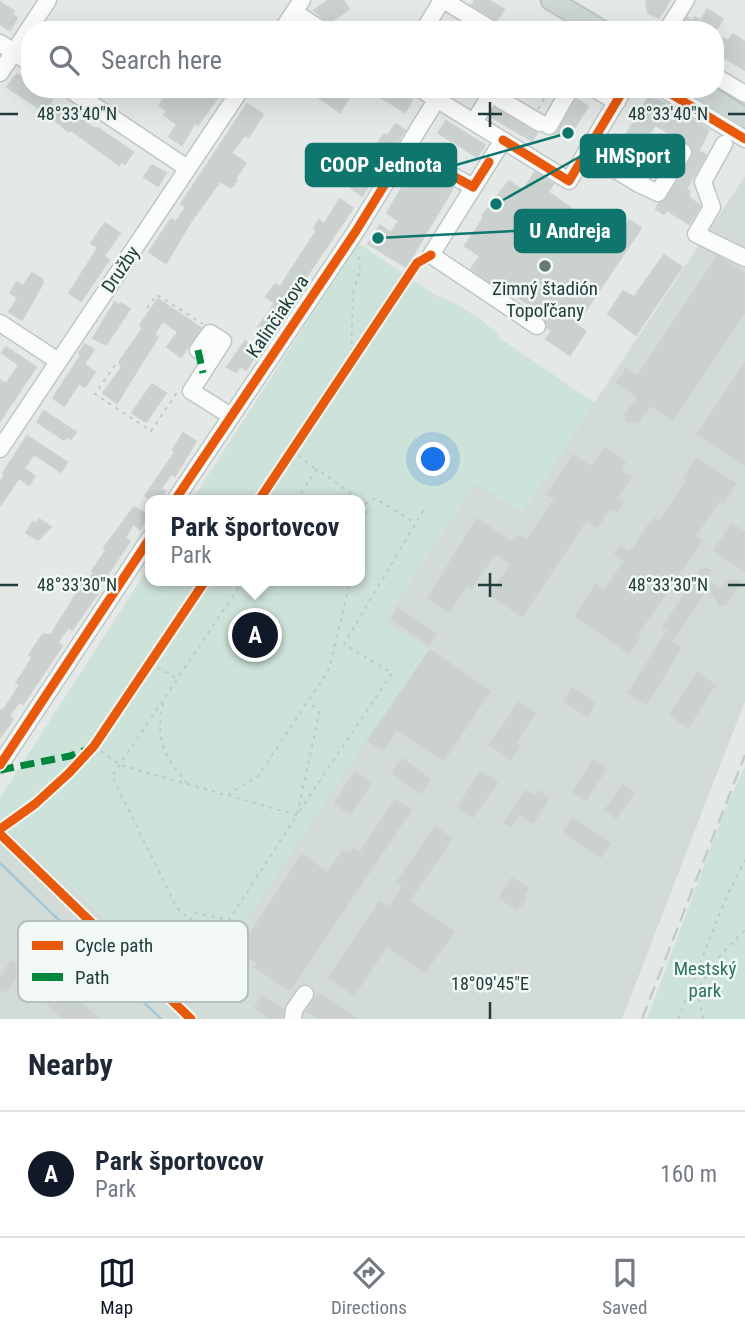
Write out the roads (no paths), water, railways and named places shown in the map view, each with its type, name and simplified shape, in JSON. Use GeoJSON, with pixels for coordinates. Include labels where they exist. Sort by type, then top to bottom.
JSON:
{"type":"FeatureCollection","features":[{"type":"Feature","properties":{"kind":"main road"},"geometry":{"type":"LineString","coordinates":[[551,0],[586,21]]}},
{"type":"Feature","properties":{"kind":"main road"},"geometry":{"type":"LineString","coordinates":[[713,98],[745,118]]}},
{"type":"Feature","properties":{"kind":"street"},"geometry":{"type":"LineString","coordinates":[[30,21],[48,0]]}},
{"type":"Feature","properties":{"kind":"street"},"geometry":{"type":"LineString","coordinates":[[429,21],[442,0],[474,21]]}},
{"type":"Feature","properties":{"kind":"street"},"geometry":{"type":"LineString","coordinates":[[673,21],[686,0]]}},
{"type":"Feature","properties":{"kind":"street"},"geometry":{"type":"LineString","coordinates":[[288,21],[298,6],[313,21]]}},
{"type":"Feature","properties":{"kind":"street"},"geometry":{"type":"LineString","coordinates":[[0,73],[7,48],[21,32]]}},
{"type":"Feature","properties":{"kind":"street"},"geometry":{"type":"LineString","coordinates":[[724,81],[745,94]]}},
{"type":"Feature","properties":{"kind":"street"},"geometry":{"type":"LineString","coordinates":[[82,98],[187,168]]}},
{"type":"Feature","properties":{"kind":"street","name":"Družby"},"geometry":{"type":"LineString","coordinates":[[0,449],[235,98]]}},
{"type":"Feature","properties":{"kind":"street","name":"Kalinčiakova"},"geometry":{"type":"LineString","coordinates":[[178,495],[356,231],[438,98]]}},
{"type":"Feature","properties":{"kind":"street"},"geometry":{"type":"LineString","coordinates":[[445,98],[474,122],[569,181],[618,98]]}},
{"type":"Feature","properties":{"kind":"street"},"geometry":{"type":"LineString","coordinates":[[474,122],[489,98]]}},
{"type":"Feature","properties":{"kind":"street"},"geometry":{"type":"LineString","coordinates":[[502,98],[540,122],[562,98]]}},
{"type":"Feature","properties":{"kind":"street"},"geometry":{"type":"LineString","coordinates":[[678,98],[745,139]]}},
{"type":"Feature","properties":{"kind":"street"},"geometry":{"type":"LineString","coordinates":[[503,140],[431,255],[537,326]]}},
{"type":"Feature","properties":{"kind":"street"},"geometry":{"type":"LineString","coordinates":[[724,144],[703,182],[712,207],[696,234],[745,258]]}},
{"type":"Feature","properties":{"kind":"street"},"geometry":{"type":"LineString","coordinates":[[406,150],[473,187]]}},
{"type":"Feature","properties":{"kind":"street"},"geometry":{"type":"LineString","coordinates":[[587,152],[637,183]]}},
{"type":"Feature","properties":{"kind":"street"},"geometry":{"type":"LineString","coordinates":[[0,323],[58,361]]}},
{"type":"Feature","properties":{"kind":"street"},"geometry":{"type":"LineString","coordinates":[[198,350],[210,333],[223,341],[184,386],[231,416]]}},
{"type":"Feature","properties":{"kind":"street"},"geometry":{"type":"LineString","coordinates":[[0,765],[145,546]]}},
{"type":"Feature","properties":{"kind":"street"},"geometry":{"type":"LineString","coordinates":[[293,1019],[305,994]]}},
{"type":"Feature","properties":{"kind":"waterway"},"geometry":{"type":"LineString","coordinates":[[0,863],[60,921]]}},
{"type":"Feature","properties":{"kind":"waterway"},"geometry":{"type":"LineString","coordinates":[[143,1002],[161,1019]]}},
{"type":"Feature","properties":{"kind":"railway"},"geometry":{"type":"LineString","coordinates":[[642,1019],[745,755]]}},
{"type":"Feature","properties":{"kind":"place","name":"COOP Jednota"},"geometry":{"type":"Point","coordinates":[568,133]}},
{"type":"Feature","properties":{"kind":"place","name":"HMSport"},"geometry":{"type":"Point","coordinates":[496,204]}},
{"type":"Feature","properties":{"kind":"place","name":"U Andreja"},"geometry":{"type":"Point","coordinates":[378,238]}},
{"type":"Feature","properties":{"kind":"place","name":"Zimný štadión Topoľčany"},"geometry":{"type":"Point","coordinates":[545,266]}},
{"type":"Feature","properties":{"kind":"place","name":"Park športovcov"},"geometry":{"type":"Point","coordinates":[255,635]}},
{"type":"Feature","properties":{"kind":"park label","name":"Mestský park"},"geometry":{"type":"Point","coordinates":[705,979]}}]}
